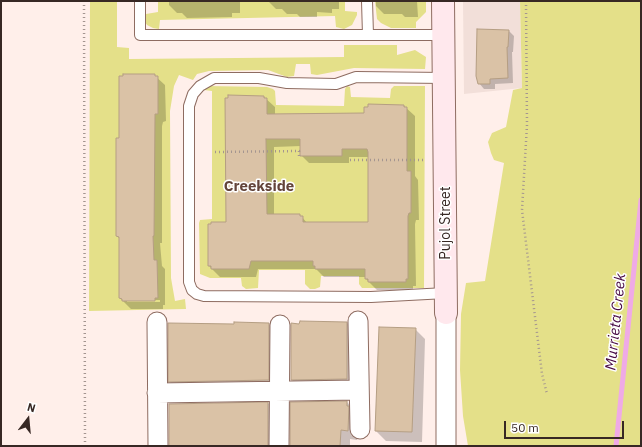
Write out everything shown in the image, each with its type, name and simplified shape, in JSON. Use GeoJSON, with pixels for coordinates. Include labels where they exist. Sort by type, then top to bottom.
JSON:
{"type":"FeatureCollection","features":[{"type":"Feature","properties":{"kind":"street","name":"Pujol Street"},"geometry":{"type":"LineString","coordinates":[[443,1],[445,78],[446,446]]}},
{"type":"Feature","properties":{"kind":"street"},"geometry":{"type":"LineString","coordinates":[[358,320],[360,429]]}},
{"type":"Feature","properties":{"kind":"street"},"geometry":{"type":"LineString","coordinates":[[157,322],[158,446]]}},
{"type":"Feature","properties":{"kind":"street"},"geometry":{"type":"LineString","coordinates":[[279,446],[280,325]]}},
{"type":"Feature","properties":{"kind":"street"},"geometry":{"type":"LineString","coordinates":[[157,393],[359,390]]}},
{"type":"Feature","properties":{"kind":"lane"},"geometry":{"type":"LineString","coordinates":[[140,1],[140,35],[443,35]]}},
{"type":"Feature","properties":{"kind":"lane"},"geometry":{"type":"LineString","coordinates":[[367,1],[368,36]]}},
{"type":"Feature","properties":{"kind":"lane"},"geometry":{"type":"LineString","coordinates":[[445,78],[356,77],[336,84],[287,83],[258,78],[214,78],[200,86],[193,94],[190,106],[189,282],[192,290],[197,294],[204,296],[371,297],[446,303]]}},
{"type":"Feature","properties":{"kind":"path"},"geometry":{"type":"LineString","coordinates":[[84,1],[85,446]]}},
{"type":"Feature","properties":{"kind":"path"},"geometry":{"type":"LineString","coordinates":[[526,1],[527,125],[522,210],[542,374],[547,394]]}},
{"type":"Feature","properties":{"kind":"path"},"geometry":{"type":"LineString","coordinates":[[215,152],[299,151],[299,156]]}},
{"type":"Feature","properties":{"kind":"path"},"geometry":{"type":"LineString","coordinates":[[350,160],[428,160]]}},
{"type":"Feature","properties":{"kind":"shaded area"},"geometry":{"type":"Polygon","coordinates":[[[90,1],[117,1],[117,47],[129,48],[129,59],[344,57],[344,45],[397,45],[397,55],[415,50],[426,57],[425,69],[354,68],[317,75],[311,74],[310,64],[296,64],[294,76],[287,77],[268,70],[209,71],[197,74],[193,80],[179,75],[174,86],[170,111],[171,278],[175,301],[185,299],[186,309],[89,311],[90,1]]]}},
{"type":"Feature","properties":{"kind":"shaded area"},"geometry":{"type":"Polygon","coordinates":[[[158,1],[345,1],[345,11],[357,12],[357,15],[352,25],[344,29],[336,27],[335,16],[160,20],[159,29],[147,25],[145,22],[146,14],[158,12],[158,1]]]}},
{"type":"Feature","properties":{"kind":"shaded area"},"geometry":{"type":"Polygon","coordinates":[[[375,1],[426,1],[426,12],[416,22],[416,28],[391,28],[381,23],[377,19],[375,1]]]}},
{"type":"Feature","properties":{"kind":"shaded area"},"geometry":{"type":"Polygon","coordinates":[[[463,1],[520,1],[522,88],[464,94],[463,1]]]}},
{"type":"Feature","properties":{"kind":"shaded area"},"geometry":{"type":"Polygon","coordinates":[[[520,1],[641,1],[641,446],[468,446],[463,416],[460,370],[461,314],[466,283],[485,281],[504,163],[494,160],[488,142],[492,133],[506,127],[513,90],[522,88],[520,1]]]}},
{"type":"Feature","properties":{"kind":"shaded area"},"geometry":{"type":"Polygon","coordinates":[[[206,86],[267,87],[275,91],[276,105],[344,106],[345,89],[347,86],[350,87],[351,97],[390,98],[391,89],[394,86],[425,86],[424,288],[362,288],[359,284],[359,276],[321,276],[320,287],[310,289],[305,284],[305,270],[259,270],[258,288],[246,289],[242,286],[241,278],[210,278],[200,274],[199,223],[200,220],[212,219],[212,91],[204,90],[206,86]]]}},
{"type":"Feature","properties":{"kind":"building"},"geometry":{"type":"Polygon","coordinates":[[[477,29],[509,30],[507,47],[508,78],[490,79],[490,84],[478,84],[476,76],[477,29]]]}},
{"type":"Feature","properties":{"kind":"building"},"geometry":{"type":"Polygon","coordinates":[[[123,74],[155,74],[155,76],[158,76],[158,114],[155,114],[153,236],[154,260],[157,260],[158,298],[155,298],[155,301],[122,301],[122,299],[119,298],[119,237],[116,236],[116,138],[119,138],[119,76],[123,76],[123,74]]]}},
{"type":"Feature","properties":{"kind":"building"},"geometry":{"type":"Polygon","coordinates":[[[228,95],[264,96],[264,98],[267,98],[267,114],[364,113],[364,107],[368,107],[368,104],[404,105],[404,107],[407,107],[407,171],[411,171],[411,213],[409,213],[408,216],[408,279],[406,279],[406,282],[368,282],[368,279],[365,279],[365,269],[315,269],[315,266],[313,266],[313,261],[251,261],[249,269],[211,269],[211,266],[208,266],[208,224],[211,224],[211,222],[226,222],[225,98],[228,98],[228,95]],[[266,139],[267,214],[300,214],[300,216],[303,216],[303,222],[368,222],[367,149],[342,149],[342,156],[300,156],[300,139],[266,139]]]}},
{"type":"Feature","properties":{"kind":"building"},"geometry":{"type":"Polygon","coordinates":[[[300,321],[347,322],[347,379],[291,380],[291,323],[299,324],[300,321]]]}},
{"type":"Feature","properties":{"kind":"building"},"geometry":{"type":"Polygon","coordinates":[[[234,322],[269,323],[269,380],[168,382],[168,323],[234,324],[234,322]]]}},
{"type":"Feature","properties":{"kind":"building"},"geometry":{"type":"Polygon","coordinates":[[[379,327],[416,328],[412,432],[375,431],[379,327]]]}},
{"type":"Feature","properties":{"kind":"building"},"geometry":{"type":"Polygon","coordinates":[[[347,401],[347,406],[349,406],[348,431],[341,430],[340,446],[290,446],[290,402],[347,401]]]}},
{"type":"Feature","properties":{"kind":"building"},"geometry":{"type":"Polygon","coordinates":[[[268,402],[268,446],[169,446],[169,404],[268,402]]]}},
{"type":"Feature","properties":{"kind":"waterway","name":"Murrieta Creek"},"geometry":{"type":"LineString","coordinates":[[616,446],[641,200]]}},
{"type":"Feature","properties":{"kind":"district","name":"Creekside"},"geometry":{"type":"Point","coordinates":[259,187]}}]}
